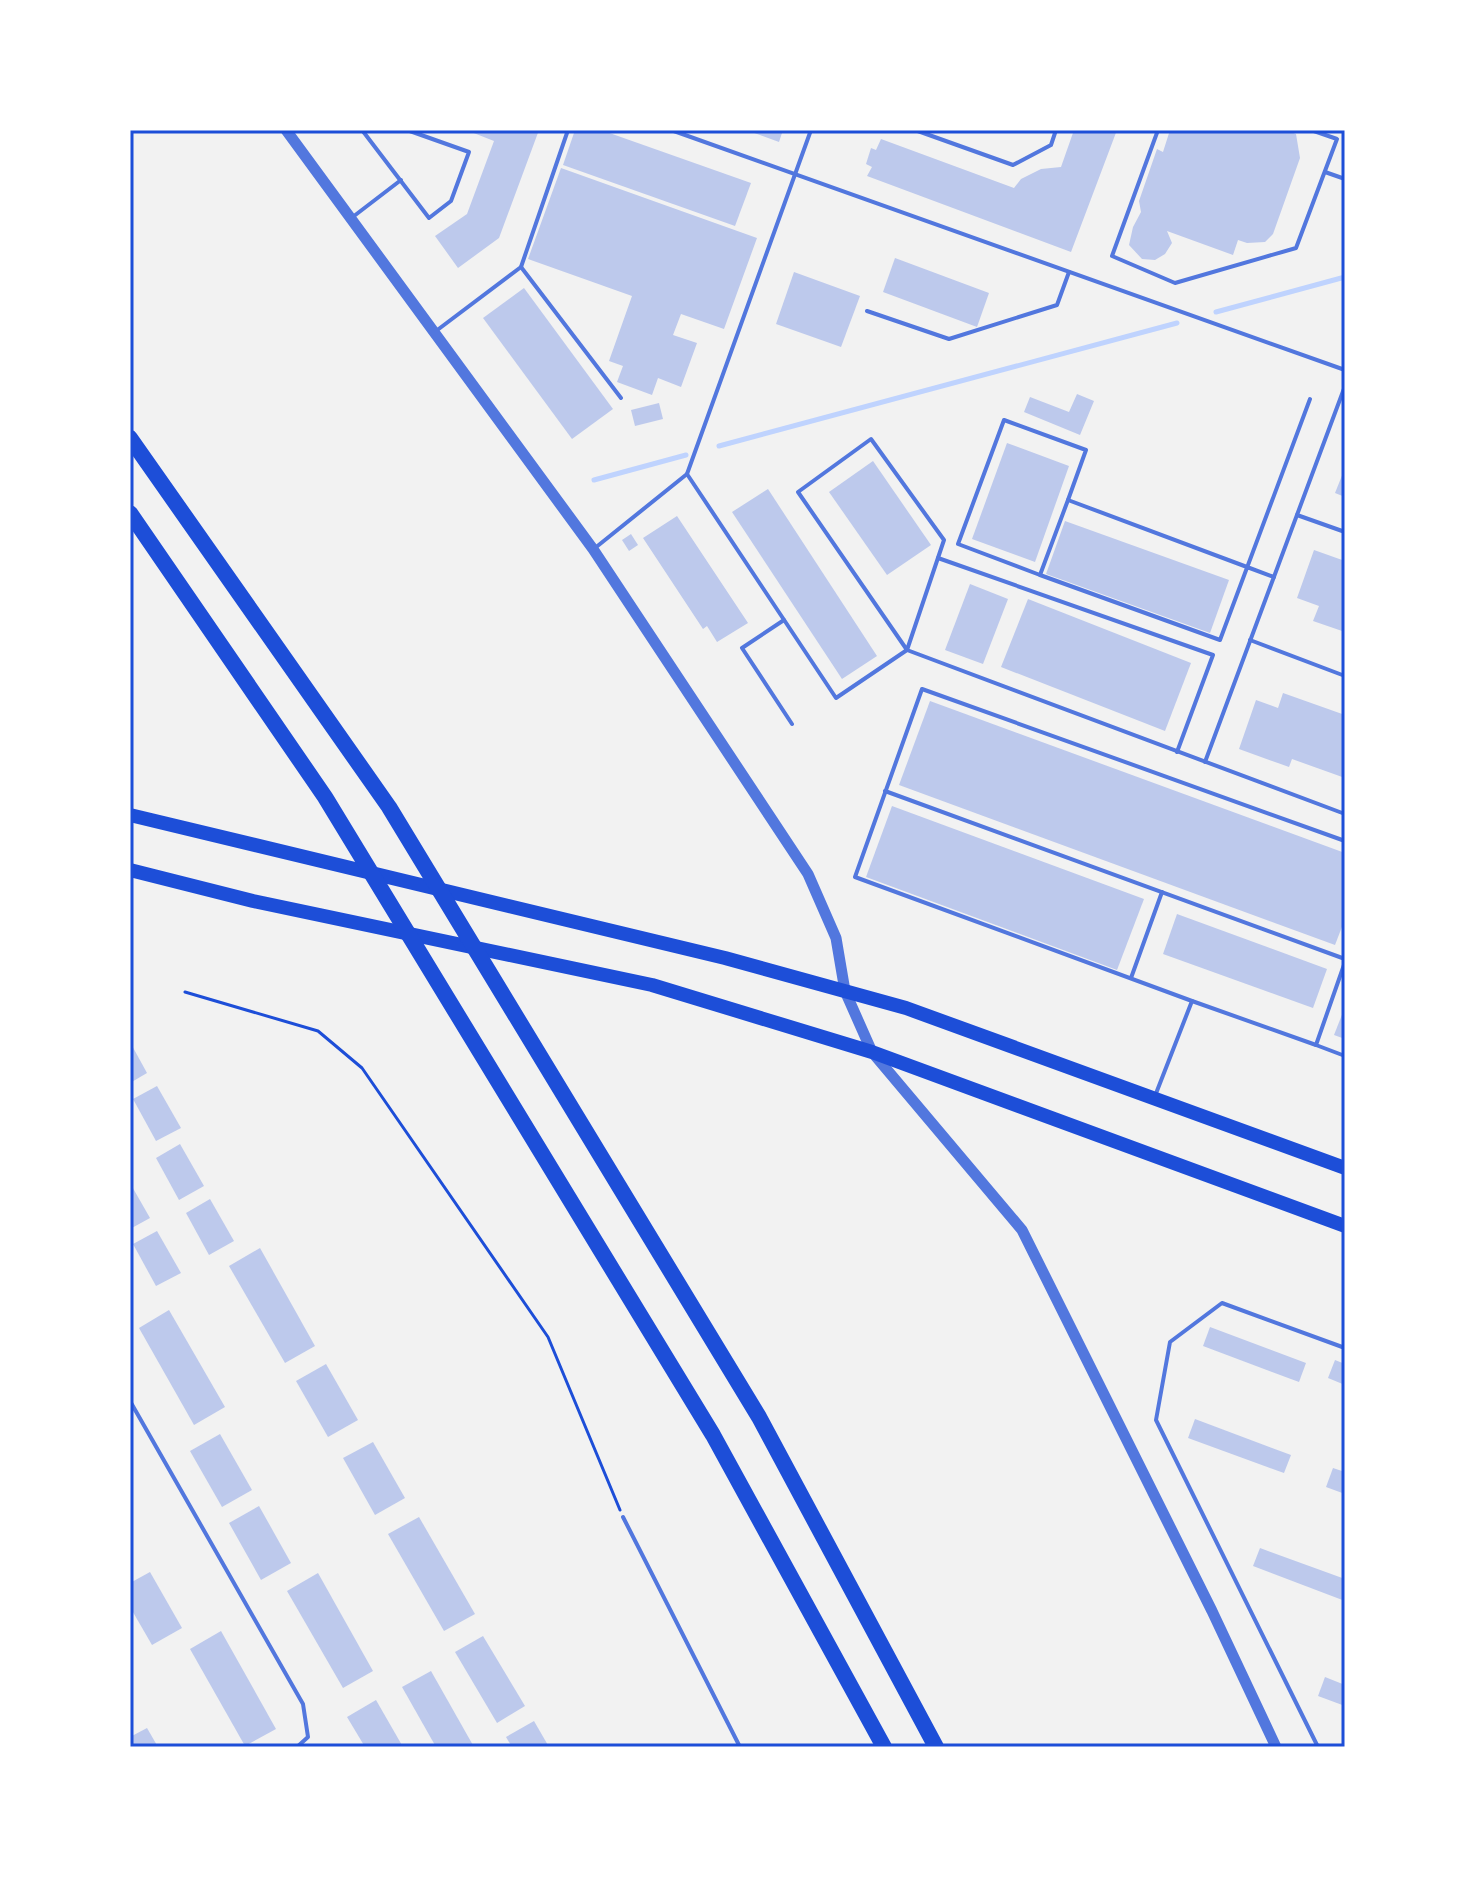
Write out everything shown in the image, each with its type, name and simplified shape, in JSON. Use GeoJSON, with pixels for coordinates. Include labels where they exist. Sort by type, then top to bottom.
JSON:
{"type":"FeatureCollection","features":[{"type":"Feature","properties":{"kind":"highway"},"geometry":{"type":"LineString","coordinates":[[130,438],[389,807],[759,1417],[936,1747]]}},
{"type":"Feature","properties":{"kind":"highway"},"geometry":{"type":"LineString","coordinates":[[130,513],[325,797],[713,1435],[884,1747]]}},
{"type":"Feature","properties":{"kind":"main road"},"geometry":{"type":"LineString","coordinates":[[130,815],[725,958],[906,1008],[1345,1168]]}},
{"type":"Feature","properties":{"kind":"main road"},"geometry":{"type":"LineString","coordinates":[[130,870],[253,901],[652,985],[872,1052],[1345,1226]]}},
{"type":"Feature","properties":{"kind":"street"},"geometry":{"type":"LineString","coordinates":[[286,130],[593,549],[808,874],[836,938],[845,991],[872,1052],[1022,1230],[1212,1611],[1276,1747]]}},
{"type":"Feature","properties":{"kind":"lane"},"geometry":{"type":"LineString","coordinates":[[362,130],[429,218],[451,201],[469,152],[407,130]]}},
{"type":"Feature","properties":{"kind":"lane"},"geometry":{"type":"LineString","coordinates":[[434,332],[521,267],[568,130]]}},
{"type":"Feature","properties":{"kind":"lane"},"geometry":{"type":"LineString","coordinates":[[671,130],[1345,370]]}},
{"type":"Feature","properties":{"kind":"lane"},"geometry":{"type":"LineString","coordinates":[[593,549],[687,474],[811,130]]}},
{"type":"Feature","properties":{"kind":"lane"},"geometry":{"type":"LineString","coordinates":[[915,130],[1013,165],[1051,145],[1056,130]]}},
{"type":"Feature","properties":{"kind":"lane"},"geometry":{"type":"LineString","coordinates":[[1158,130],[1112,256],[1175,283],[1296,248],[1337,139],[1311,130]]}},
{"type":"Feature","properties":{"kind":"lane"},"geometry":{"type":"LineString","coordinates":[[1324,172],[1345,179]]}},
{"type":"Feature","properties":{"kind":"lane"},"geometry":{"type":"LineString","coordinates":[[352,217],[402,180]]}},
{"type":"Feature","properties":{"kind":"lane"},"geometry":{"type":"LineString","coordinates":[[521,267],[621,398]]}},
{"type":"Feature","properties":{"kind":"lane"},"geometry":{"type":"LineString","coordinates":[[867,311],[949,339],[1057,305],[1069,272]]}},
{"type":"Feature","properties":{"kind":"lane"},"geometry":{"type":"LineString","coordinates":[[1205,762],[1345,386]]}},
{"type":"Feature","properties":{"kind":"lane"},"geometry":{"type":"LineString","coordinates":[[1040,575],[1086,450],[1004,420],[958,544],[1040,575],[1220,640],[1310,399]]}},
{"type":"Feature","properties":{"kind":"lane"},"geometry":{"type":"LineString","coordinates":[[687,474],[836,698],[907,650],[944,540],[871,439],[798,492],[907,650],[1345,814]]}},
{"type":"Feature","properties":{"kind":"lane"},"geometry":{"type":"LineString","coordinates":[[1068,500],[1274,577]]}},
{"type":"Feature","properties":{"kind":"lane"},"geometry":{"type":"LineString","coordinates":[[1297,515],[1345,532]]}},
{"type":"Feature","properties":{"kind":"lane"},"geometry":{"type":"LineString","coordinates":[[938,558],[1213,655],[1177,752]]}},
{"type":"Feature","properties":{"kind":"lane"},"geometry":{"type":"LineString","coordinates":[[784,620],[742,648],[792,724]]}},
{"type":"Feature","properties":{"kind":"lane"},"geometry":{"type":"LineString","coordinates":[[1250,640],[1345,676]]}},
{"type":"Feature","properties":{"kind":"lane"},"geometry":{"type":"LineString","coordinates":[[1345,841],[922,689],[855,877],[1345,1056]]}},
{"type":"Feature","properties":{"kind":"lane"},"geometry":{"type":"LineString","coordinates":[[885,791],[1345,960],[1316,1045]]}},
{"type":"Feature","properties":{"kind":"lane"},"geometry":{"type":"LineString","coordinates":[[1131,978],[1162,892]]}},
{"type":"Feature","properties":{"kind":"lane"},"geometry":{"type":"LineString","coordinates":[[1338,983],[1345,985]]}},
{"type":"Feature","properties":{"kind":"lane"},"geometry":{"type":"LineString","coordinates":[[1154,1099],[1192,1001]]}},
{"type":"Feature","properties":{"kind":"lane"},"geometry":{"type":"LineString","coordinates":[[1321,1747],[1317,1745],[1156,1420],[1170,1342],[1222,1303],[1345,1348]]}},
{"type":"Feature","properties":{"kind":"lane"},"geometry":{"type":"LineString","coordinates":[[130,1401],[303,1704],[308,1737],[297,1747]]}},
{"type":"Feature","properties":{"kind":"lane"},"geometry":{"type":"LineString","coordinates":[[623,1517],[740,1747]]}},
{"type":"Feature","properties":{"kind":"path"},"geometry":{"type":"LineString","coordinates":[[185,992],[318,1031],[362,1068],[548,1337],[623,1517]]}},
{"type":"Feature","properties":{"kind":"building"},"geometry":{"type":"Polygon","coordinates":[[[466,130],[539,130],[499,238],[458,268],[435,236],[467,214],[494,141],[466,130]]]}},
{"type":"Feature","properties":{"kind":"building"},"geometry":{"type":"Polygon","coordinates":[[[575,130],[601,130],[751,183],[735,226],[563,165],[575,130]]]}},
{"type":"Feature","properties":{"kind":"building"},"geometry":{"type":"Polygon","coordinates":[[[746,130],[783,130],[779,142],[746,130]]]}},
{"type":"Feature","properties":{"kind":"building"},"geometry":{"type":"Polygon","coordinates":[[[1074,130],[1117,130],[1071,252],[867,176],[872,167],[866,164],[871,148],[876,150],[881,139],[1014,188],[1021,179],[1041,169],[1061,167],[1074,130]]]}},
{"type":"Feature","properties":{"kind":"building"},"geometry":{"type":"Polygon","coordinates":[[[1170,130],[1286,130],[1296,134],[1300,158],[1273,234],[1265,242],[1238,240],[1233,255],[1167,231],[1172,243],[1165,254],[1155,260],[1142,259],[1129,245],[1141,212],[1139,201],[1157,149],[1163,152],[1170,130]]]}},
{"type":"Feature","properties":{"kind":"building"},"geometry":{"type":"Polygon","coordinates":[[[561,168],[757,238],[724,329],[681,314],[673,335],[697,343],[681,387],[658,378],[652,395],[617,382],[623,366],[609,361],[632,296],[528,259],[561,168]]]}},
{"type":"Feature","properties":{"kind":"building"},"geometry":{"type":"Polygon","coordinates":[[[895,258],[989,293],[977,327],[883,292],[895,258]]]}},
{"type":"Feature","properties":{"kind":"building"},"geometry":{"type":"Polygon","coordinates":[[[794,272],[860,296],[841,347],[776,324],[794,272]]]}},
{"type":"Feature","properties":{"kind":"building"},"geometry":{"type":"Polygon","coordinates":[[[524,288],[613,409],[572,439],[483,318],[524,288]]]}},
{"type":"Feature","properties":{"kind":"building"},"geometry":{"type":"Polygon","coordinates":[[[1077,394],[1094,401],[1080,435],[1024,412],[1030,397],[1069,412],[1077,394]]]}},
{"type":"Feature","properties":{"kind":"building"},"geometry":{"type":"Polygon","coordinates":[[[659,403],[663,419],[635,426],[631,410],[659,403]]]}},
{"type":"Feature","properties":{"kind":"building"},"geometry":{"type":"Polygon","coordinates":[[[1007,443],[1069,466],[1035,562],[972,539],[1007,443]]]}},
{"type":"Feature","properties":{"kind":"building"},"geometry":{"type":"Polygon","coordinates":[[[873,461],[931,545],[887,575],[829,492],[873,461]]]}},
{"type":"Feature","properties":{"kind":"building"},"geometry":{"type":"Polygon","coordinates":[[[1345,468],[1345,497],[1335,493],[1345,468]]]}},
{"type":"Feature","properties":{"kind":"building"},"geometry":{"type":"Polygon","coordinates":[[[768,489],[877,656],[842,679],[732,512],[768,489]]]}},
{"type":"Feature","properties":{"kind":"building"},"geometry":{"type":"Polygon","coordinates":[[[677,516],[748,623],[717,642],[707,626],[703,629],[643,538],[677,516]]]}},
{"type":"Feature","properties":{"kind":"building"},"geometry":{"type":"Polygon","coordinates":[[[1065,521],[1229,580],[1210,633],[1046,574],[1065,521]]]}},
{"type":"Feature","properties":{"kind":"building"},"geometry":{"type":"Polygon","coordinates":[[[631,534],[638,545],[629,551],[622,540],[631,534]]]}},
{"type":"Feature","properties":{"kind":"building"},"geometry":{"type":"Polygon","coordinates":[[[1314,550],[1345,561],[1345,632],[1313,621],[1319,606],[1297,598],[1314,550]]]}},
{"type":"Feature","properties":{"kind":"building"},"geometry":{"type":"Polygon","coordinates":[[[970,584],[1008,599],[983,664],[945,650],[970,584]]]}},
{"type":"Feature","properties":{"kind":"building"},"geometry":{"type":"Polygon","coordinates":[[[1028,599],[1191,663],[1165,731],[1001,667],[1028,599]]]}},
{"type":"Feature","properties":{"kind":"building"},"geometry":{"type":"Polygon","coordinates":[[[1283,693],[1345,715],[1345,778],[1292,759],[1289,767],[1239,749],[1256,700],[1278,708],[1283,693]]]}},
{"type":"Feature","properties":{"kind":"building"},"geometry":{"type":"Polygon","coordinates":[[[930,701],[1345,853],[1345,919],[1335,945],[899,785],[930,701]]]}},
{"type":"Feature","properties":{"kind":"building"},"geometry":{"type":"Polygon","coordinates":[[[892,806],[1144,899],[1117,970],[866,877],[892,806]]]}},
{"type":"Feature","properties":{"kind":"building"},"geometry":{"type":"Polygon","coordinates":[[[1177,914],[1327,969],[1313,1008],[1163,954],[1177,914]]]}},
{"type":"Feature","properties":{"kind":"building"},"geometry":{"type":"Polygon","coordinates":[[[1345,1007],[1345,1039],[1334,1035],[1345,1007]]]}},
{"type":"Feature","properties":{"kind":"building"},"geometry":{"type":"Polygon","coordinates":[[[130,1042],[147,1073],[130,1083],[130,1042]]]}},
{"type":"Feature","properties":{"kind":"building"},"geometry":{"type":"Polygon","coordinates":[[[157,1086],[181,1128],[156,1141],[133,1099],[157,1086]]]}},
{"type":"Feature","properties":{"kind":"building"},"geometry":{"type":"Polygon","coordinates":[[[180,1144],[204,1186],[179,1200],[156,1158],[180,1144]]]}},
{"type":"Feature","properties":{"kind":"building"},"geometry":{"type":"Polygon","coordinates":[[[130,1183],[150,1218],[130,1229],[130,1183]]]}},
{"type":"Feature","properties":{"kind":"building"},"geometry":{"type":"Polygon","coordinates":[[[210,1199],[234,1241],[209,1255],[186,1213],[210,1199]]]}},
{"type":"Feature","properties":{"kind":"building"},"geometry":{"type":"Polygon","coordinates":[[[157,1231],[181,1273],[156,1286],[133,1244],[157,1231]]]}},
{"type":"Feature","properties":{"kind":"building"},"geometry":{"type":"Polygon","coordinates":[[[260,1248],[315,1346],[285,1363],[229,1266],[260,1248]]]}},
{"type":"Feature","properties":{"kind":"building"},"geometry":{"type":"Polygon","coordinates":[[[169,1310],[225,1407],[194,1425],[139,1328],[169,1310]]]}},
{"type":"Feature","properties":{"kind":"building"},"geometry":{"type":"Polygon","coordinates":[[[1210,1327],[1306,1363],[1299,1382],[1203,1346],[1210,1327]]]}},
{"type":"Feature","properties":{"kind":"building"},"geometry":{"type":"Polygon","coordinates":[[[1335,1360],[1345,1364],[1345,1385],[1328,1378],[1335,1360]]]}},
{"type":"Feature","properties":{"kind":"building"},"geometry":{"type":"Polygon","coordinates":[[[326,1364],[358,1420],[328,1437],[296,1381],[326,1364]]]}},
{"type":"Feature","properties":{"kind":"building"},"geometry":{"type":"Polygon","coordinates":[[[1195,1419],[1291,1455],[1284,1473],[1188,1438],[1195,1419]]]}},
{"type":"Feature","properties":{"kind":"building"},"geometry":{"type":"Polygon","coordinates":[[[220,1434],[252,1490],[222,1507],[190,1451],[220,1434]]]}},
{"type":"Feature","properties":{"kind":"building"},"geometry":{"type":"Polygon","coordinates":[[[373,1442],[405,1498],[375,1515],[343,1458],[373,1442]]]}},
{"type":"Feature","properties":{"kind":"building"},"geometry":{"type":"Polygon","coordinates":[[[1333,1468],[1345,1472],[1345,1494],[1326,1487],[1333,1468]]]}},
{"type":"Feature","properties":{"kind":"building"},"geometry":{"type":"Polygon","coordinates":[[[259,1506],[291,1563],[261,1580],[229,1523],[259,1506]]]}},
{"type":"Feature","properties":{"kind":"building"},"geometry":{"type":"Polygon","coordinates":[[[419,1517],[475,1614],[444,1631],[388,1534],[419,1517]]]}},
{"type":"Feature","properties":{"kind":"building"},"geometry":{"type":"Polygon","coordinates":[[[1260,1548],[1345,1579],[1345,1601],[1253,1566],[1260,1548]]]}},
{"type":"Feature","properties":{"kind":"building"},"geometry":{"type":"Polygon","coordinates":[[[150,1572],[182,1628],[152,1645],[130,1607],[130,1583],[150,1572]]]}},
{"type":"Feature","properties":{"kind":"building"},"geometry":{"type":"Polygon","coordinates":[[[318,1573],[373,1671],[343,1688],[287,1591],[318,1573]]]}},
{"type":"Feature","properties":{"kind":"building"},"geometry":{"type":"Polygon","coordinates":[[[221,1631],[276,1729],[245,1746],[190,1649],[221,1631]]]}},
{"type":"Feature","properties":{"kind":"building"},"geometry":{"type":"Polygon","coordinates":[[[483,1636],[525,1706],[497,1723],[455,1652],[483,1636]]]}},
{"type":"Feature","properties":{"kind":"building"},"geometry":{"type":"Polygon","coordinates":[[[431,1671],[474,1747],[436,1747],[402,1687],[431,1671]]]}},
{"type":"Feature","properties":{"kind":"building"},"geometry":{"type":"Polygon","coordinates":[[[1325,1677],[1345,1685],[1345,1706],[1318,1696],[1325,1677]]]}},
{"type":"Feature","properties":{"kind":"building"},"geometry":{"type":"Polygon","coordinates":[[[376,1700],[403,1747],[365,1747],[347,1717],[376,1700]]]}},
{"type":"Feature","properties":{"kind":"building"},"geometry":{"type":"Polygon","coordinates":[[[534,1721],[549,1747],[512,1747],[506,1737],[534,1721]]]}},
{"type":"Feature","properties":{"kind":"building"},"geometry":{"type":"Polygon","coordinates":[[[147,1728],[158,1747],[130,1747],[130,1737],[147,1728]]]}},
{"type":"Feature","properties":{"kind":"waterway"},"geometry":{"type":"LineString","coordinates":[[1216,312],[1345,277]]}},
{"type":"Feature","properties":{"kind":"waterway"},"geometry":{"type":"LineString","coordinates":[[719,446],[1177,323]]}},
{"type":"Feature","properties":{"kind":"waterway"},"geometry":{"type":"LineString","coordinates":[[594,480],[686,455]]}}]}
